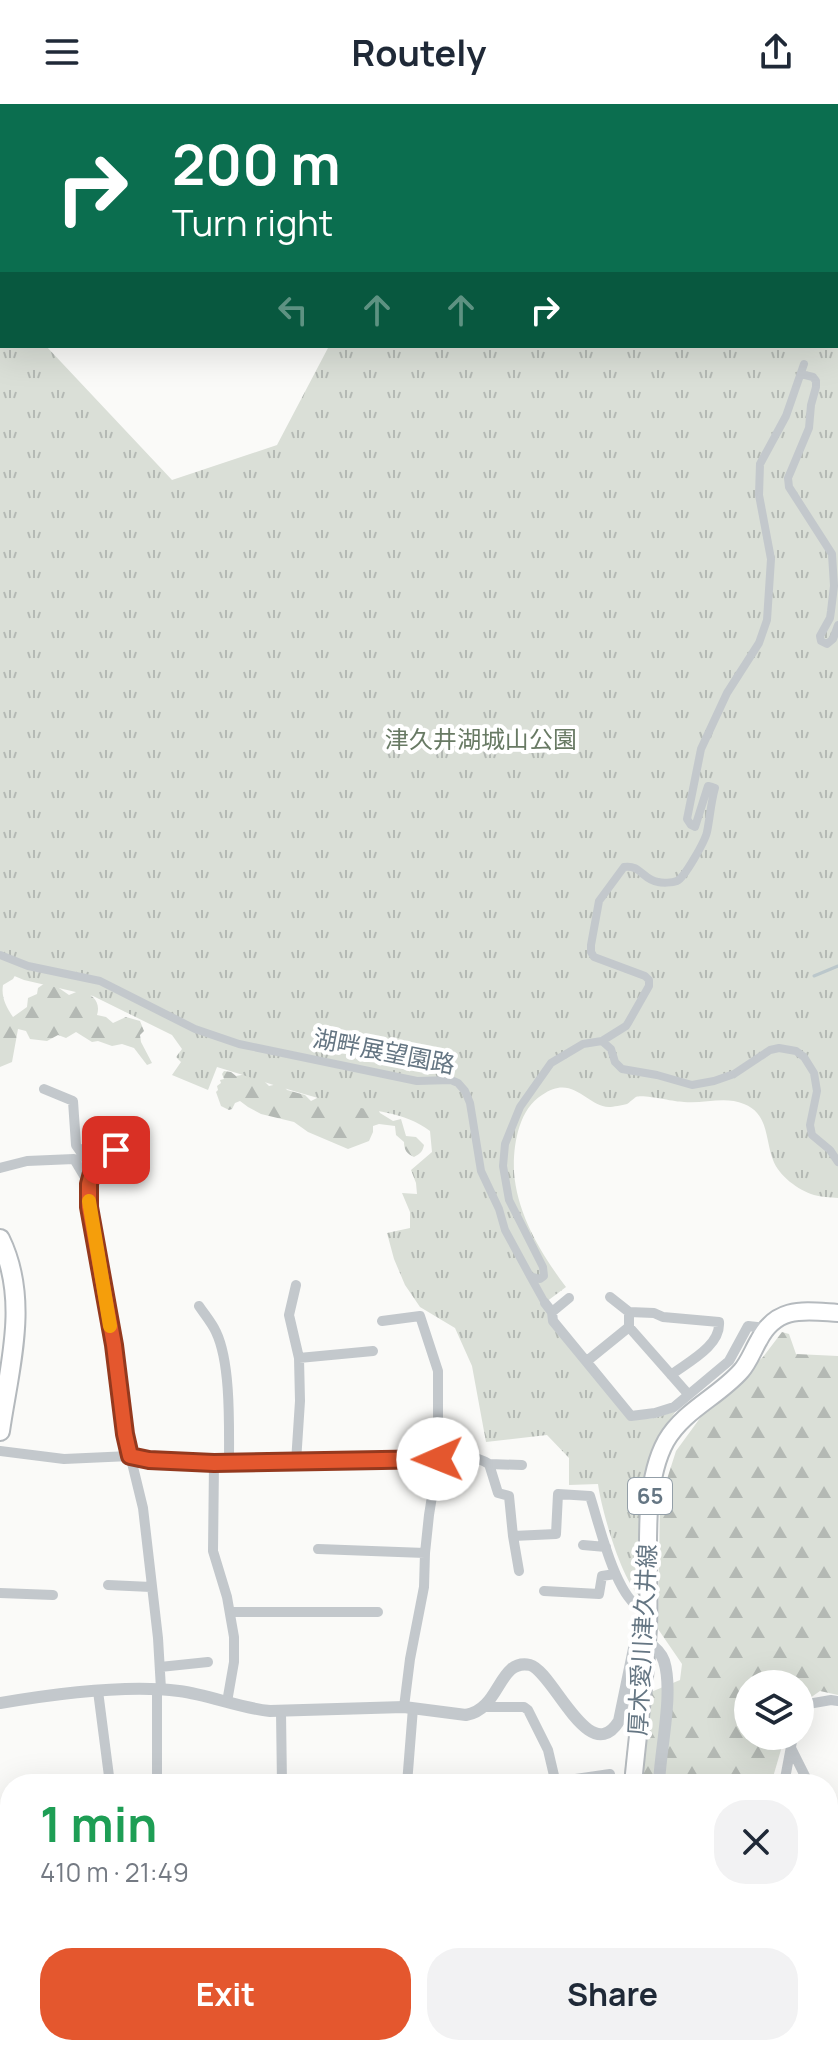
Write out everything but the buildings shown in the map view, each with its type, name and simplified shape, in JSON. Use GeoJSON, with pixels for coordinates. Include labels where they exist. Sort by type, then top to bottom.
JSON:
{"type":"FeatureCollection","features":[{"type":"Feature","properties":{"kind":"highway"},"geometry":{"type":"LineString","coordinates":[[0,1239],[11,1267],[16,1302],[0,1431]]}},
{"type":"Feature","properties":{"kind":"main road"},"geometry":{"type":"LineString","coordinates":[[765,1328],[776,1318],[792,1312],[838,1313]]}},
{"type":"Feature","properties":{"kind":"main road","name":"厚木愛川津久井線"},"geometry":{"type":"LineString","coordinates":[[634,1774],[649,1616],[650,1498],[657,1460],[667,1440],[686,1416],[740,1373],[765,1328]]}},
{"type":"Feature","properties":{"kind":"street"},"geometry":{"type":"LineString","coordinates":[[531,1278],[544,1276],[543,1267],[509,1200],[503,1166],[505,1144],[520,1107],[551,1063],[583,1044],[602,1041],[626,1026],[649,986],[645,976],[594,957],[591,945],[594,906],[624,867],[629,865],[659,883],[677,881],[684,875],[706,836],[715,788],[708,786],[695,827],[687,819],[701,749],[727,693],[759,643],[767,620],[771,559],[759,495],[760,464],[805,375],[804,364]]}},
{"type":"Feature","properties":{"kind":"street"},"geometry":{"type":"LineString","coordinates":[[805,375],[816,381],[809,428],[788,478],[789,487],[832,554],[834,586],[830,618],[820,636],[824,643],[833,639],[838,625]]}},
{"type":"Feature","properties":{"kind":"street","name":"湖畔展望園路"},"geometry":{"type":"LineString","coordinates":[[0,955],[28,966],[100,981],[195,1029],[239,1044],[417,1081],[441,1079],[458,1083],[470,1103],[481,1171],[505,1230],[548,1307]]}},
{"type":"Feature","properties":{"kind":"street"},"geometry":{"type":"LineString","coordinates":[[602,1041],[611,1049],[615,1062],[622,1069],[692,1085],[734,1074],[770,1050],[787,1048],[796,1051],[814,1073],[817,1091],[810,1125],[812,1135],[830,1150],[838,1162]]}},
{"type":"Feature","properties":{"kind":"street"},"geometry":{"type":"LineString","coordinates":[[44,1089],[73,1101],[76,1145],[93,1169]]}},
{"type":"Feature","properties":{"kind":"street"},"geometry":{"type":"LineString","coordinates":[[93,1169],[101,1168],[131,1131]]}},
{"type":"Feature","properties":{"kind":"street"},"geometry":{"type":"LineString","coordinates":[[0,1168],[27,1161],[74,1159],[89,1184]]}},
{"type":"Feature","properties":{"kind":"street"},"geometry":{"type":"LineString","coordinates":[[93,1169],[89,1184],[89,1207],[114,1345],[125,1434],[143,1508],[160,1667],[157,1774]]}},
{"type":"Feature","properties":{"kind":"street"},"geometry":{"type":"LineString","coordinates":[[296,1285],[289,1315],[299,1358],[296,1462]]}},
{"type":"Feature","properties":{"kind":"street"},"geometry":{"type":"LineString","coordinates":[[610,1297],[629,1312],[719,1322],[720,1330],[711,1344],[671,1375]]}},
{"type":"Feature","properties":{"kind":"street"},"geometry":{"type":"LineString","coordinates":[[569,1298],[548,1307],[553,1321],[631,1416],[674,1407],[729,1361],[748,1326],[765,1328]]}},
{"type":"Feature","properties":{"kind":"street"},"geometry":{"type":"LineString","coordinates":[[199,1306],[217,1333],[225,1366],[229,1462]]}},
{"type":"Feature","properties":{"kind":"street"},"geometry":{"type":"LineString","coordinates":[[629,1312],[629,1327],[688,1394]]}},
{"type":"Feature","properties":{"kind":"street"},"geometry":{"type":"LineString","coordinates":[[382,1321],[420,1316],[438,1371],[438,1459],[425,1553],[424,1587],[410,1659],[407,1774]]}},
{"type":"Feature","properties":{"kind":"street"},"geometry":{"type":"LineString","coordinates":[[587,1361],[629,1327]]}},
{"type":"Feature","properties":{"kind":"street"},"geometry":{"type":"LineString","coordinates":[[299,1358],[373,1351]]}},
{"type":"Feature","properties":{"kind":"street"},"geometry":{"type":"LineString","coordinates":[[0,1451],[64,1459],[130,1456],[149,1460],[214,1463],[438,1459],[446,1456],[482,1460],[489,1464],[522,1465]]}},
{"type":"Feature","properties":{"kind":"street"},"geometry":{"type":"LineString","coordinates":[[214,1463],[213,1551],[234,1637],[234,1662],[227,1702]]}},
{"type":"Feature","properties":{"kind":"street"},"geometry":{"type":"LineString","coordinates":[[489,1464],[498,1493],[509,1496],[519,1571]]}},
{"type":"Feature","properties":{"kind":"street"},"geometry":{"type":"LineString","coordinates":[[0,1703],[98,1691],[159,1689],[194,1693],[253,1709],[281,1712],[409,1708],[466,1715],[484,1707],[508,1671],[527,1665],[542,1671],[568,1709],[586,1728],[596,1733],[611,1730],[621,1713],[637,1635],[649,1616],[627,1594],[615,1574],[590,1496],[558,1494],[556,1534],[513,1536]]}},
{"type":"Feature","properties":{"kind":"street"},"geometry":{"type":"LineString","coordinates":[[583,1545],[606,1547]]}},
{"type":"Feature","properties":{"kind":"street"},"geometry":{"type":"LineString","coordinates":[[318,1549],[425,1553]]}},
{"type":"Feature","properties":{"kind":"street"},"geometry":{"type":"LineString","coordinates":[[544,1591],[599,1594],[602,1576],[615,1574]]}},
{"type":"Feature","properties":{"kind":"street"},"geometry":{"type":"LineString","coordinates":[[108,1585],[151,1587]]}},
{"type":"Feature","properties":{"kind":"street"},"geometry":{"type":"LineString","coordinates":[[0,1593],[53,1595]]}},
{"type":"Feature","properties":{"kind":"street"},"geometry":{"type":"LineString","coordinates":[[230,1612],[378,1612]]}},
{"type":"Feature","properties":{"kind":"street"},"geometry":{"type":"LineString","coordinates":[[647,1642],[657,1649],[666,1673],[660,1774]]}},
{"type":"Feature","properties":{"kind":"street"},"geometry":{"type":"LineString","coordinates":[[160,1667],[208,1662]]}},
{"type":"Feature","properties":{"kind":"street"},"geometry":{"type":"LineString","coordinates":[[98,1691],[109,1774]]}},
{"type":"Feature","properties":{"kind":"street"},"geometry":{"type":"LineString","coordinates":[[814,1703],[838,1701]]}},
{"type":"Feature","properties":{"kind":"street"},"geometry":{"type":"LineString","coordinates":[[484,1707],[524,1707],[528,1710],[548,1750],[554,1774]]}},
{"type":"Feature","properties":{"kind":"street"},"geometry":{"type":"LineString","coordinates":[[281,1712],[282,1774]]}},
{"type":"Feature","properties":{"kind":"street"},"geometry":{"type":"LineString","coordinates":[[786,1774],[791,1750]]}},
{"type":"Feature","properties":{"kind":"street"},"geometry":{"type":"LineString","coordinates":[[792,1750],[804,1774]]}},
{"type":"Feature","properties":{"kind":"green space","name":"津久井湖城山公園"},"geometry":{"type":"Polygon","coordinates":[[[0,348],[48,348],[172,480],[277,445],[328,348],[838,348],[838,1198],[814,1195],[790,1182],[773,1160],[758,1114],[744,1104],[729,1101],[684,1102],[640,1096],[627,1104],[609,1107],[571,1089],[553,1089],[527,1110],[515,1151],[516,1188],[525,1218],[539,1247],[566,1287],[542,1305],[629,1420],[655,1418],[676,1411],[658,1436],[650,1459],[643,1598],[635,1591],[621,1564],[603,1511],[598,1484],[569,1485],[569,1458],[547,1435],[486,1442],[472,1366],[455,1328],[420,1307],[405,1285],[387,1233],[410,1228],[410,1212],[402,1193],[417,1194],[411,1170],[432,1152],[430,1131],[410,1119],[326,1100],[217,1067],[208,1090],[172,1075],[181,1062],[176,1057],[182,1049],[172,1035],[93,996],[24,980],[0,970],[0,348]]]}},
{"type":"Feature","properties":{"kind":"green space"},"geometry":{"type":"Polygon","coordinates":[[[0,960],[17,972],[13,979],[3,985],[5,1002],[13,1017],[27,1007],[28,998],[37,994],[38,988],[45,983],[69,995],[81,990],[95,1000],[97,1015],[113,1023],[126,1017],[140,1021],[144,1031],[140,1035],[141,1042],[152,1063],[147,1065],[134,1048],[92,1042],[76,1032],[66,1038],[58,1035],[47,1041],[30,1039],[26,1031],[18,1029],[12,1062],[0,1067],[0,960]]]}},
{"type":"Feature","properties":{"kind":"green space"},"geometry":{"type":"Polygon","coordinates":[[[224,1071],[236,1076],[254,1076],[269,1086],[282,1083],[287,1090],[305,1095],[311,1101],[325,1094],[375,1104],[380,1113],[393,1121],[401,1119],[406,1136],[416,1137],[424,1145],[423,1149],[414,1157],[409,1155],[404,1142],[396,1135],[395,1126],[373,1126],[369,1141],[348,1149],[308,1132],[294,1122],[261,1114],[240,1101],[229,1110],[221,1106],[216,1092],[220,1080],[224,1079],[224,1071]]]}},
{"type":"Feature","properties":{"kind":"green space"},"geometry":{"type":"Polygon","coordinates":[[[782,1332],[789,1334],[796,1354],[838,1356],[838,1695],[820,1691],[814,1695],[814,1670],[734,1670],[734,1750],[781,1750],[774,1774],[624,1774],[628,1741],[651,1692],[680,1680],[682,1664],[658,1629],[660,1501],[676,1451],[711,1403],[763,1357],[782,1332]]]}},
{"type":"Feature","properties":{"kind":"waterway"},"geometry":{"type":"LineString","coordinates":[[814,976],[838,966]]}},
{"type":"Feature","properties":{"kind":"slow traffic"},"geometry":{"type":"LineString","coordinates":[[89,1201],[110,1326]]}},
{"type":"Feature","properties":{"kind":"route"},"geometry":{"type":"LineString","coordinates":[[116,1150],[101,1168],[93,1169],[88,1196],[130,1456],[149,1460],[214,1463],[438,1459]]}}]}
